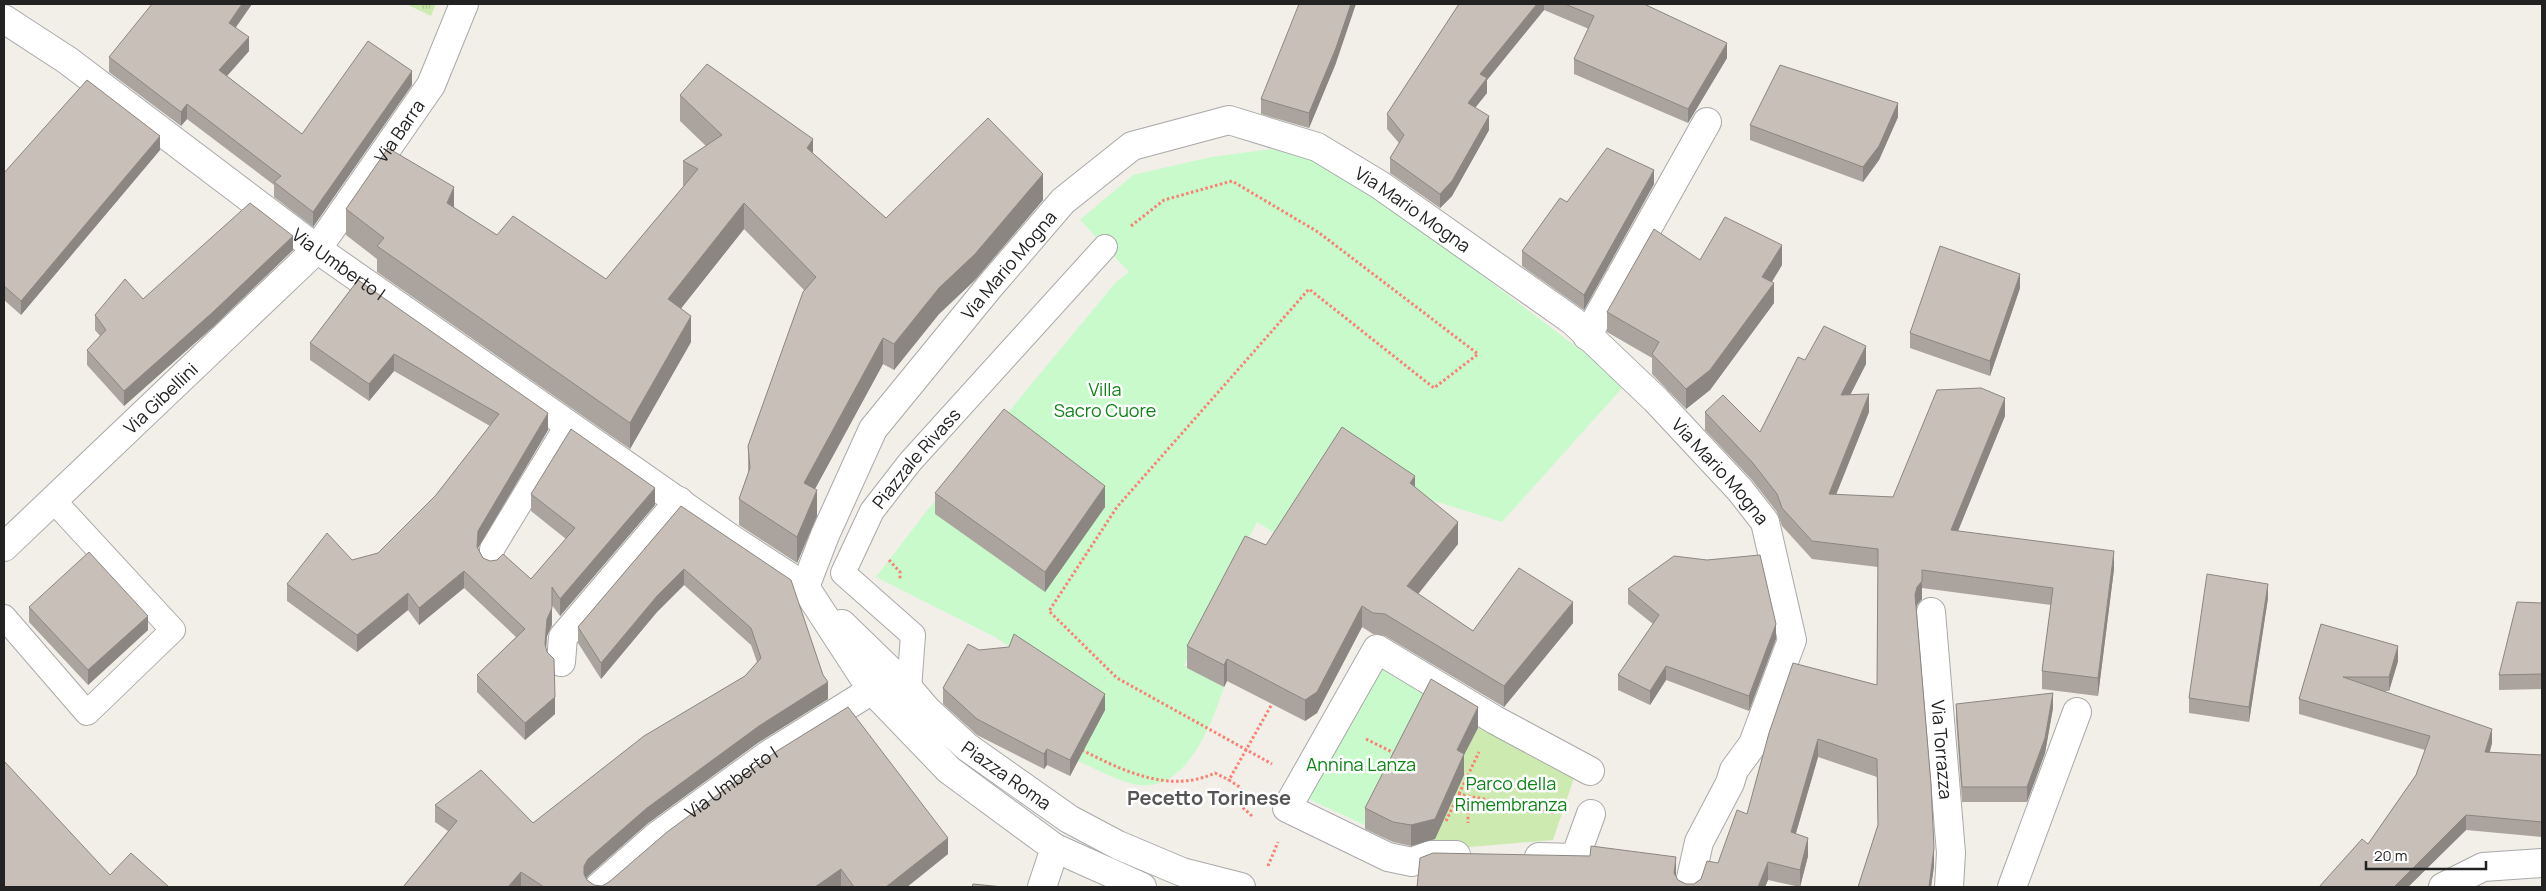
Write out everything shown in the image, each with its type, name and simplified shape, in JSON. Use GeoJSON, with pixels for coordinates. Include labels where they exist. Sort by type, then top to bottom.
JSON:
{"type":"FeatureCollection","features":[{"type":"Feature","properties":{"kind":"street","name":"Via Barra"},"geometry":{"type":"LineString","coordinates":[[317,249],[431,85],[464,4]]}},
{"type":"Feature","properties":{"kind":"street","name":"Via Umberto I"},"geometry":{"type":"LineString","coordinates":[[4,19],[67,60],[317,249],[679,501],[808,594],[872,690],[949,770],[1055,848],[1142,887]]}},
{"type":"Feature","properties":{"kind":"street","name":"Via Mario Mogna"},"geometry":{"type":"LineString","coordinates":[[808,594],[825,535],[874,430],[990,286],[1063,202],[1132,146],[1229,120],[1317,147],[1380,185],[1573,321],[1656,400],[1740,490],[1765,522],[1792,640],[1753,744],[1734,770],[1730,783],[1699,842],[1689,887]]}},
{"type":"Feature","properties":{"kind":"street"},"geometry":{"type":"LineString","coordinates":[[1587,336],[1707,122]]}},
{"type":"Feature","properties":{"kind":"street","name":"Via Gibellini"},"geometry":{"type":"LineString","coordinates":[[4,547],[317,249]]}},
{"type":"Feature","properties":{"kind":"street"},"geometry":{"type":"LineString","coordinates":[[561,662],[562,637],[679,501]]}},
{"type":"Feature","properties":{"kind":"street","name":"Piazza Roma"},"geometry":{"type":"LineString","coordinates":[[808,594],[909,689],[927,710],[967,747],[1069,819],[1118,845],[1182,872],[1241,887]]}},
{"type":"Feature","properties":{"kind":"street","name":"Via Torrazza"},"geometry":{"type":"LineString","coordinates":[[1931,612],[1951,853],[1950,887]]}},
{"type":"Feature","properties":{"kind":"street"},"geometry":{"type":"LineString","coordinates":[[1481,856],[1430,855],[1412,862],[1388,857],[1287,808],[1301,780],[1377,649],[1495,720],[1590,771]]}},
{"type":"Feature","properties":{"kind":"street","name":"Via Umberto I"},"geometry":{"type":"LineString","coordinates":[[599,887],[657,836],[768,755],[872,690]]}},
{"type":"Feature","properties":{"kind":"street"},"geometry":{"type":"LineString","coordinates":[[2012,887],[2077,712]]}},
{"type":"Feature","properties":{"kind":"street"},"geometry":{"type":"LineString","coordinates":[[1510,856],[1575,858],[1591,814]]}},
{"type":"Feature","properties":{"kind":"street"},"geometry":{"type":"LineString","coordinates":[[1042,887],[1055,848]]}},
{"type":"Feature","properties":{"kind":"street"},"geometry":{"type":"LineString","coordinates":[[2443,887],[2483,867],[2542,863]]}},
{"type":"Feature","properties":{"kind":"lane","name":"Piazzale Rivass"},"geometry":{"type":"LineString","coordinates":[[909,689],[913,635],[843,573],[872,511],[910,462],[1106,247]]}},
{"type":"Feature","properties":{"kind":"lane"},"geometry":{"type":"LineString","coordinates":[[491,564],[492,548],[516,517],[568,424]]}},
{"type":"Feature","properties":{"kind":"lane"},"geometry":{"type":"LineString","coordinates":[[4,617],[87,713],[173,630],[54,501]]}},
{"type":"Feature","properties":{"kind":"path"},"geometry":{"type":"LineString","coordinates":[[1106,247],[1164,200],[1232,180],[1318,232],[1450,330],[1478,354],[1434,388],[1309,289],[1117,507],[1049,611],[1117,678],[1301,780]]}},
{"type":"Feature","properties":{"kind":"path"},"geometry":{"type":"LineString","coordinates":[[1229,780],[1272,704]]}},
{"type":"Feature","properties":{"kind":"path"},"geometry":{"type":"LineString","coordinates":[[1430,855],[1457,793],[1495,720]]}},
{"type":"Feature","properties":{"kind":"path"},"geometry":{"type":"LineString","coordinates":[[1360,737],[1402,757]]}},
{"type":"Feature","properties":{"kind":"path"},"geometry":{"type":"LineString","coordinates":[[1080,749],[1123,771],[1167,782],[1200,780],[1216,773],[1241,788],[1242,806],[1254,818]]}},
{"type":"Feature","properties":{"kind":"path"},"geometry":{"type":"LineString","coordinates":[[1457,793],[1567,815],[1591,814]]}},
{"type":"Feature","properties":{"kind":"path"},"geometry":{"type":"LineString","coordinates":[[1267,869],[1278,842],[1272,836]]}},
{"type":"Feature","properties":{"kind":"green space"},"geometry":{"type":"Polygon","coordinates":[[[406,4],[436,4],[431,16],[406,4]]]}},
{"type":"Feature","properties":{"kind":"green space"},"geometry":{"type":"Polygon","coordinates":[[[1272,149],[1325,163],[1431,237],[1591,358],[1624,386],[1502,522],[1428,499],[1281,537],[1257,522],[1184,665],[1224,687],[1204,736],[1184,767],[1170,778],[1155,784],[1138,785],[1123,781],[1078,761],[1070,776],[1047,765],[1074,704],[1014,650],[995,637],[876,577],[929,508],[1116,282],[1129,272],[1080,220],[1133,175],[1211,157],[1272,149]]]}},
{"type":"Feature","properties":{"kind":"green space","name":"Annina Lanza"},"geometry":{"type":"Polygon","coordinates":[[[1379,661],[1436,691],[1367,826],[1306,798],[1379,661]]]}},
{"type":"Feature","properties":{"kind":"green space","name":"Parco della Rimembranza"},"geometry":{"type":"Polygon","coordinates":[[[1483,718],[1575,775],[1553,840],[1435,850],[1412,858],[1483,718]]]}},
{"type":"Feature","properties":{"kind":"building"},"geometry":{"type":"Polygon","coordinates":[[[152,4],[242,4],[229,23],[249,37],[219,70],[302,134],[368,41],[412,71],[313,212],[274,182],[281,176],[187,104],[181,112],[109,57],[152,4]]]}},
{"type":"Feature","properties":{"kind":"building"},"geometry":{"type":"Polygon","coordinates":[[[1299,4],[1351,4],[1336,48],[1309,113],[1261,99],[1299,4]]]}},
{"type":"Feature","properties":{"kind":"building"},"geometry":{"type":"Polygon","coordinates":[[[1459,4],[1537,4],[1480,74],[1487,78],[1468,103],[1489,116],[1452,181],[1440,194],[1390,158],[1404,135],[1387,114],[1459,4]]]}},
{"type":"Feature","properties":{"kind":"building"},"geometry":{"type":"Polygon","coordinates":[[[1565,4],[1644,4],[1727,43],[1688,109],[1574,59],[1594,16],[1565,4]]]}},
{"type":"Feature","properties":{"kind":"building"},"geometry":{"type":"Polygon","coordinates":[[[707,64],[813,139],[807,148],[886,218],[988,118],[1043,174],[975,254],[939,288],[894,344],[883,338],[804,483],[817,490],[797,537],[739,499],[750,468],[748,446],[803,292],[816,277],[744,203],[668,299],[691,316],[630,423],[377,246],[384,238],[346,209],[388,148],[454,187],[447,203],[497,235],[513,216],[606,279],[698,169],[683,161],[722,135],[680,95],[707,64]]]}},
{"type":"Feature","properties":{"kind":"building"},"geometry":{"type":"Polygon","coordinates":[[[1780,65],[1898,103],[1879,146],[1863,167],[1750,125],[1780,65]]]}},
{"type":"Feature","properties":{"kind":"building"},"geometry":{"type":"Polygon","coordinates":[[[87,80],[160,136],[21,301],[4,286],[4,173],[87,80]]]}},
{"type":"Feature","properties":{"kind":"building"},"geometry":{"type":"Polygon","coordinates":[[[1607,148],[1654,170],[1584,295],[1522,251],[1560,198],[1567,202],[1607,148]]]}},
{"type":"Feature","properties":{"kind":"building"},"geometry":{"type":"Polygon","coordinates":[[[250,203],[293,236],[213,312],[124,391],[87,350],[106,330],[95,315],[125,279],[143,299],[250,203]]]}},
{"type":"Feature","properties":{"kind":"building"},"geometry":{"type":"Polygon","coordinates":[[[1725,217],[1782,245],[1762,277],[1774,283],[1710,370],[1686,389],[1652,354],[1659,342],[1607,312],[1654,229],[1700,260],[1725,217]]]}},
{"type":"Feature","properties":{"kind":"building"},"geometry":{"type":"Polygon","coordinates":[[[1940,246],[2020,274],[1990,361],[1910,333],[1940,246]]]}},
{"type":"Feature","properties":{"kind":"building"},"geometry":{"type":"Polygon","coordinates":[[[358,280],[548,413],[478,531],[477,547],[483,558],[490,561],[497,560],[503,554],[531,579],[575,528],[531,494],[571,429],[655,488],[560,599],[552,587],[552,608],[547,619],[545,644],[547,652],[554,659],[555,697],[525,723],[477,675],[525,629],[464,571],[419,608],[408,593],[357,635],[287,584],[327,533],[352,560],[378,553],[436,495],[499,414],[394,354],[369,384],[310,343],[358,280]]]}},
{"type":"Feature","properties":{"kind":"building"},"geometry":{"type":"Polygon","coordinates":[[[1824,326],[1866,346],[1841,395],[1869,394],[1829,494],[1893,497],[1937,390],[1981,388],[2005,398],[1951,530],[2114,551],[2098,678],[2042,671],[2053,588],[1922,570],[1922,581],[1917,587],[1915,595],[1931,784],[1934,848],[1929,887],[1858,887],[1878,825],[1877,759],[1818,739],[1791,832],[1808,838],[1800,870],[1768,862],[1758,887],[1417,887],[1420,858],[1433,853],[1590,856],[1591,846],[1676,857],[1674,873],[1678,880],[1686,884],[1694,884],[1701,879],[1707,861],[1718,863],[1737,810],[1747,814],[1769,733],[1793,663],[1877,685],[1878,549],[1812,541],[1782,508],[1777,494],[1752,462],[1705,412],[1723,395],[1760,432],[1798,357],[1805,360],[1824,326]]]}},
{"type":"Feature","properties":{"kind":"building","name":"Villa Sacro Cuore"},"geometry":{"type":"Polygon","coordinates":[[[1004,409],[1105,486],[1045,572],[935,493],[1004,409]]]}},
{"type":"Feature","properties":{"kind":"building"},"geometry":{"type":"Polygon","coordinates":[[[1342,427],[1415,476],[1410,483],[1458,522],[1407,586],[1473,631],[1519,568],[1573,602],[1504,686],[1385,614],[1373,613],[1362,606],[1317,692],[1305,700],[1227,659],[1224,665],[1187,646],[1245,536],[1266,545],[1342,427]]]}},
{"type":"Feature","properties":{"kind":"building"},"geometry":{"type":"Polygon","coordinates":[[[681,506],[791,580],[823,675],[828,682],[759,726],[647,808],[588,859],[584,866],[584,874],[587,880],[594,885],[602,886],[609,882],[667,832],[777,751],[848,707],[948,838],[886,887],[854,887],[841,869],[815,887],[544,887],[521,872],[508,887],[403,887],[457,821],[435,805],[481,770],[533,823],[644,736],[745,676],[761,658],[751,628],[684,569],[657,596],[601,663],[578,627],[681,506]]]}},
{"type":"Feature","properties":{"kind":"building"},"geometry":{"type":"Polygon","coordinates":[[[89,552],[148,616],[88,670],[29,607],[89,552]]]}},
{"type":"Feature","properties":{"kind":"building"},"geometry":{"type":"Polygon","coordinates":[[[1760,555],[1776,624],[1749,696],[1666,666],[1650,691],[1618,675],[1659,615],[1628,589],[1674,556],[1707,560],[1760,555]]]}},
{"type":"Feature","properties":{"kind":"building"},"geometry":{"type":"Polygon","coordinates":[[[2207,574],[2268,584],[2249,707],[2189,698],[2207,574]]]}},
{"type":"Feature","properties":{"kind":"building"},"geometry":{"type":"Polygon","coordinates":[[[2517,602],[2542,603],[2542,674],[2499,675],[2517,602]]]}},
{"type":"Feature","properties":{"kind":"building"},"geometry":{"type":"Polygon","coordinates":[[[2321,624],[2398,646],[2389,677],[2343,677],[2492,729],[2485,752],[2542,755],[2542,822],[2466,815],[2394,887],[2319,887],[2362,839],[2368,844],[2416,775],[2430,736],[2299,699],[2321,624]]]}},
{"type":"Feature","properties":{"kind":"building"},"geometry":{"type":"Polygon","coordinates":[[[1014,634],[1105,694],[1070,760],[1047,749],[1044,754],[977,719],[943,688],[968,644],[979,650],[1009,647],[1014,634]]]}},
{"type":"Feature","properties":{"kind":"building"},"geometry":{"type":"Polygon","coordinates":[[[1431,679],[1478,707],[1457,750],[1464,754],[1435,819],[1411,825],[1393,822],[1365,808],[1431,679]]]}},
{"type":"Feature","properties":{"kind":"building"},"geometry":{"type":"Polygon","coordinates":[[[2053,693],[2045,738],[2027,787],[1962,787],[1956,704],[2053,693]]]}},
{"type":"Feature","properties":{"kind":"building"},"geometry":{"type":"Polygon","coordinates":[[[4,761],[110,875],[131,853],[169,887],[4,887],[4,761]]]}},
{"type":"Feature","properties":{"kind":"building"},"geometry":{"type":"Polygon","coordinates":[[[973,884],[1003,887],[972,887],[973,884]]]}},
{"type":"Feature","properties":{"kind":"district","name":"Pecetto Torinese"},"geometry":{"type":"Point","coordinates":[1209,797]}}]}
